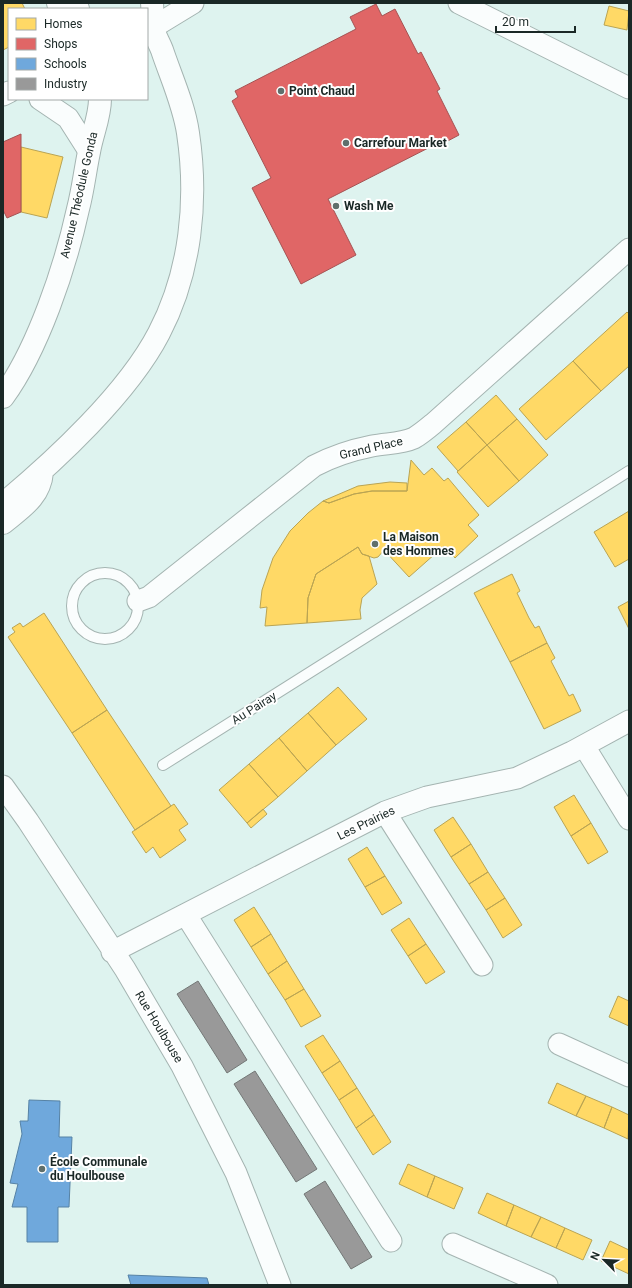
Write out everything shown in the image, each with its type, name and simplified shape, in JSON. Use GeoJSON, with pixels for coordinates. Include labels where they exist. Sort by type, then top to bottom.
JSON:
{"type":"FeatureCollection","features":[{"type":"Feature","properties":{"kind":"main road"},"geometry":{"type":"LineString","coordinates":[[3,504],[43,469],[89,423],[132,374],[159,333],[170,310],[191,230],[193,192],[186,125],[173,82],[150,29],[152,3]]}},
{"type":"Feature","properties":{"kind":"main road","name":"Avenue Théodule Gonda"},"geometry":{"type":"LineString","coordinates":[[3,397],[39,331],[59,276],[79,209],[89,151],[100,110],[100,100]]}},
{"type":"Feature","properties":{"kind":"main road"},"geometry":{"type":"LineString","coordinates":[[3,523],[30,501],[42,480],[43,469]]}},
{"type":"Feature","properties":{"kind":"street"},"geometry":{"type":"LineString","coordinates":[[459,3],[629,88]]}},
{"type":"Feature","properties":{"kind":"street"},"geometry":{"type":"LineString","coordinates":[[150,29],[183,6]]}},
{"type":"Feature","properties":{"kind":"street"},"geometry":{"type":"LineString","coordinates":[[41,100],[68,118],[89,151]]}},
{"type":"Feature","properties":{"kind":"street","name":"Grand Place"},"geometry":{"type":"LineString","coordinates":[[138,601],[149,597],[314,466],[329,458],[353,450],[396,444],[415,437],[440,418],[629,249]]}},
{"type":"Feature","properties":{"kind":"street","name":"Les Prairies"},"geometry":{"type":"LineString","coordinates":[[112,952],[385,812],[427,797],[517,778],[584,746],[629,721]]}},
{"type":"Feature","properties":{"kind":"street"},"geometry":{"type":"LineString","coordinates":[[584,746],[629,819]]}},
{"type":"Feature","properties":{"kind":"street","name":"Rue Houlbouse"},"geometry":{"type":"LineString","coordinates":[[3,786],[28,821],[125,970],[182,1066],[236,1173],[280,1285]]}},
{"type":"Feature","properties":{"kind":"street"},"geometry":{"type":"LineString","coordinates":[[385,812],[482,965]]}},
{"type":"Feature","properties":{"kind":"street"},"geometry":{"type":"LineString","coordinates":[[186,915],[391,1241]]}},
{"type":"Feature","properties":{"kind":"street"},"geometry":{"type":"LineString","coordinates":[[559,1044],[629,1076]]}},
{"type":"Feature","properties":{"kind":"street"},"geometry":{"type":"LineString","coordinates":[[453,1244],[547,1285]]}},
{"type":"Feature","properties":{"kind":"lane","name":"Au Pairay"},"geometry":{"type":"LineString","coordinates":[[163,765],[629,471]]}},
{"type":"Feature","properties":{"kind":"lane"},"geometry":{"type":"LineString","coordinates":[[106,573],[124,578],[130,584],[138,601],[136,619],[124,633],[116,637],[104,639],[88,634],[76,622],[73,611],[73,600],[77,589],[85,580],[95,574],[106,573]]}},
{"type":"Feature","properties":{"kind":"building: Homes"},"geometry":{"type":"Polygon","coordinates":[[[3,3],[22,3],[24,8],[8,8],[8,48],[3,50],[3,3]]]}},
{"type":"Feature","properties":{"kind":"building: Homes"},"geometry":{"type":"Polygon","coordinates":[[[609,6],[629,11],[627,30],[604,25],[609,6]]]}},
{"type":"Feature","properties":{"kind":"building: Homes"},"geometry":{"type":"Polygon","coordinates":[[[21,147],[63,157],[47,218],[21,212],[21,147]]]}},
{"type":"Feature","properties":{"kind":"building: Homes"},"geometry":{"type":"Polygon","coordinates":[[[627,312],[629,314],[629,366],[601,391],[573,361],[627,312]]]}},
{"type":"Feature","properties":{"kind":"building: Homes"},"geometry":{"type":"Polygon","coordinates":[[[573,361],[601,391],[546,440],[519,409],[573,361]]]}},
{"type":"Feature","properties":{"kind":"building: Homes"},"geometry":{"type":"Polygon","coordinates":[[[496,395],[517,419],[487,445],[466,422],[496,395]]]}},
{"type":"Feature","properties":{"kind":"building: Homes"},"geometry":{"type":"Polygon","coordinates":[[[517,419],[548,455],[519,481],[487,445],[517,419]]]}},
{"type":"Feature","properties":{"kind":"building: Homes"},"geometry":{"type":"Polygon","coordinates":[[[466,422],[487,445],[458,471],[437,447],[466,422]]]}},
{"type":"Feature","properties":{"kind":"building: Homes"},"geometry":{"type":"Polygon","coordinates":[[[487,445],[519,481],[488,507],[457,472],[487,445]]]}},
{"type":"Feature","properties":{"kind":"building: Homes","name":"La Maison des Hommes"},"geometry":{"type":"Polygon","coordinates":[[[411,460],[424,475],[432,468],[444,481],[448,478],[479,515],[468,525],[478,536],[455,558],[444,546],[409,577],[384,550],[378,557],[374,558],[362,554],[358,547],[316,574],[308,598],[307,623],[265,626],[267,607],[260,608],[262,590],[273,558],[290,531],[308,513],[323,501],[329,503],[354,494],[372,491],[407,491],[411,460]]]}},
{"type":"Feature","properties":{"kind":"building: Homes"},"geometry":{"type":"Polygon","coordinates":[[[390,482],[407,483],[407,491],[372,491],[354,494],[329,503],[323,501],[358,486],[390,482]]]}},
{"type":"Feature","properties":{"kind":"building: Homes"},"geometry":{"type":"Polygon","coordinates":[[[629,511],[629,559],[615,567],[594,532],[629,511]]]}},
{"type":"Feature","properties":{"kind":"building: Homes"},"geometry":{"type":"Polygon","coordinates":[[[358,547],[362,554],[369,556],[377,584],[362,598],[360,610],[361,619],[307,623],[308,598],[316,574],[358,547]]]}},
{"type":"Feature","properties":{"kind":"building: Homes"},"geometry":{"type":"Polygon","coordinates":[[[512,574],[520,591],[517,593],[529,618],[535,628],[539,626],[547,643],[510,662],[474,593],[512,574]]]}},
{"type":"Feature","properties":{"kind":"building: Homes"},"geometry":{"type":"Polygon","coordinates":[[[629,601],[629,629],[618,607],[629,601]]]}},
{"type":"Feature","properties":{"kind":"building: Homes"},"geometry":{"type":"Polygon","coordinates":[[[44,613],[107,710],[72,733],[8,637],[15,632],[12,628],[20,623],[23,627],[44,613]]]}},
{"type":"Feature","properties":{"kind":"building: Homes"},"geometry":{"type":"Polygon","coordinates":[[[547,643],[555,658],[551,661],[569,696],[573,694],[581,711],[544,729],[510,662],[547,643]]]}},
{"type":"Feature","properties":{"kind":"building: Homes"},"geometry":{"type":"Polygon","coordinates":[[[338,687],[367,719],[336,745],[308,713],[338,687]]]}},
{"type":"Feature","properties":{"kind":"building: Homes"},"geometry":{"type":"Polygon","coordinates":[[[107,710],[171,806],[135,830],[72,733],[107,710]]]}},
{"type":"Feature","properties":{"kind":"building: Homes"},"geometry":{"type":"Polygon","coordinates":[[[308,713],[336,745],[307,771],[279,738],[308,713]]]}},
{"type":"Feature","properties":{"kind":"building: Homes"},"geometry":{"type":"Polygon","coordinates":[[[279,738],[307,771],[278,797],[249,764],[279,738]]]}},
{"type":"Feature","properties":{"kind":"building: Homes"},"geometry":{"type":"Polygon","coordinates":[[[249,764],[278,797],[247,823],[219,790],[249,764]]]}},
{"type":"Feature","properties":{"kind":"building: Homes"},"geometry":{"type":"Polygon","coordinates":[[[574,795],[591,823],[571,836],[554,807],[574,795]]]}},
{"type":"Feature","properties":{"kind":"building: Homes"},"geometry":{"type":"Polygon","coordinates":[[[174,804],[188,824],[179,830],[186,840],[160,858],[153,847],[146,853],[132,832],[174,804]]]}},
{"type":"Feature","properties":{"kind":"building: Homes"},"geometry":{"type":"Polygon","coordinates":[[[263,809],[267,814],[251,828],[247,823],[263,809]]]}},
{"type":"Feature","properties":{"kind":"building: Homes"},"geometry":{"type":"Polygon","coordinates":[[[453,817],[471,844],[451,857],[434,830],[453,817]]]}},
{"type":"Feature","properties":{"kind":"building: Homes"},"geometry":{"type":"Polygon","coordinates":[[[591,823],[608,852],[588,864],[571,836],[591,823]]]}},
{"type":"Feature","properties":{"kind":"building: Homes"},"geometry":{"type":"Polygon","coordinates":[[[471,844],[488,872],[469,884],[451,857],[471,844]]]}},
{"type":"Feature","properties":{"kind":"building: Homes"},"geometry":{"type":"Polygon","coordinates":[[[367,847],[385,876],[365,887],[348,859],[367,847]]]}},
{"type":"Feature","properties":{"kind":"building: Homes"},"geometry":{"type":"Polygon","coordinates":[[[488,872],[505,898],[486,910],[469,884],[488,872]]]}},
{"type":"Feature","properties":{"kind":"building: Homes"},"geometry":{"type":"Polygon","coordinates":[[[385,876],[402,903],[382,915],[365,887],[385,876]]]}},
{"type":"Feature","properties":{"kind":"building: Homes"},"geometry":{"type":"Polygon","coordinates":[[[505,898],[522,925],[503,938],[486,910],[505,898]]]}},
{"type":"Feature","properties":{"kind":"building: Homes"},"geometry":{"type":"Polygon","coordinates":[[[254,907],[271,934],[251,947],[234,920],[254,907]]]}},
{"type":"Feature","properties":{"kind":"building: Homes"},"geometry":{"type":"Polygon","coordinates":[[[409,918],[426,944],[408,956],[391,930],[409,918]]]}},
{"type":"Feature","properties":{"kind":"building: Homes"},"geometry":{"type":"Polygon","coordinates":[[[271,934],[287,961],[268,974],[251,947],[271,934]]]}},
{"type":"Feature","properties":{"kind":"building: Homes"},"geometry":{"type":"Polygon","coordinates":[[[426,944],[445,972],[426,984],[408,956],[426,944]]]}},
{"type":"Feature","properties":{"kind":"building: Homes"},"geometry":{"type":"Polygon","coordinates":[[[287,961],[304,989],[285,1000],[268,974],[287,961]]]}},
{"type":"Feature","properties":{"kind":"building: Homes"},"geometry":{"type":"Polygon","coordinates":[[[304,989],[321,1016],[301,1027],[285,1000],[304,989]]]}},
{"type":"Feature","properties":{"kind":"building: Homes"},"geometry":{"type":"Polygon","coordinates":[[[618,996],[629,1001],[629,1026],[609,1017],[618,996]]]}},
{"type":"Feature","properties":{"kind":"building: Homes"},"geometry":{"type":"Polygon","coordinates":[[[323,1035],[340,1061],[322,1073],[305,1046],[323,1035]]]}},
{"type":"Feature","properties":{"kind":"building: Homes"},"geometry":{"type":"Polygon","coordinates":[[[340,1061],[357,1088],[339,1100],[322,1073],[340,1061]]]}},
{"type":"Feature","properties":{"kind":"building: Homes"},"geometry":{"type":"Polygon","coordinates":[[[557,1083],[586,1096],[576,1116],[548,1103],[557,1083]]]}},
{"type":"Feature","properties":{"kind":"building: Homes"},"geometry":{"type":"Polygon","coordinates":[[[357,1088],[374,1115],[356,1128],[339,1100],[357,1088]]]}},
{"type":"Feature","properties":{"kind":"building: Homes"},"geometry":{"type":"Polygon","coordinates":[[[586,1096],[612,1107],[604,1128],[576,1116],[586,1096]]]}},
{"type":"Feature","properties":{"kind":"building: Homes"},"geometry":{"type":"Polygon","coordinates":[[[612,1107],[629,1115],[628,1139],[604,1128],[612,1107]]]}},
{"type":"Feature","properties":{"kind":"building: Homes"},"geometry":{"type":"Polygon","coordinates":[[[374,1115],[391,1142],[373,1155],[356,1128],[374,1115]]]}},
{"type":"Feature","properties":{"kind":"building: Homes"},"geometry":{"type":"Polygon","coordinates":[[[408,1164],[435,1176],[427,1197],[399,1184],[408,1164]]]}},
{"type":"Feature","properties":{"kind":"building: Homes"},"geometry":{"type":"Polygon","coordinates":[[[435,1176],[463,1188],[454,1209],[427,1197],[435,1176]]]}},
{"type":"Feature","properties":{"kind":"building: Homes"},"geometry":{"type":"Polygon","coordinates":[[[487,1193],[514,1205],[506,1226],[478,1213],[487,1193]]]}},
{"type":"Feature","properties":{"kind":"building: Homes"},"geometry":{"type":"Polygon","coordinates":[[[514,1205],[541,1217],[531,1237],[506,1226],[514,1205]]]}},
{"type":"Feature","properties":{"kind":"building: Homes"},"geometry":{"type":"Polygon","coordinates":[[[541,1217],[565,1228],[556,1248],[531,1237],[541,1217]]]}},
{"type":"Feature","properties":{"kind":"building: Homes"},"geometry":{"type":"Polygon","coordinates":[[[565,1228],[592,1240],[583,1260],[556,1248],[565,1228]]]}},
{"type":"Feature","properties":{"kind":"building: Homes"},"geometry":{"type":"Polygon","coordinates":[[[610,1241],[629,1250],[629,1274],[601,1261],[610,1241]]]}},
{"type":"Feature","properties":{"kind":"building: Shops","name":"Carrefour Market"},"geometry":{"type":"Polygon","coordinates":[[[376,4],[382,16],[395,9],[418,54],[421,52],[440,89],[437,91],[459,135],[442,144],[440,142],[328,199],[356,255],[301,284],[252,188],[271,178],[232,101],[238,97],[235,91],[356,29],[350,17],[376,4]]]}},
{"type":"Feature","properties":{"kind":"building: Shops"},"geometry":{"type":"Polygon","coordinates":[[[21,134],[21,212],[7,218],[3,210],[3,142],[21,134]]]}},
{"type":"Feature","properties":{"kind":"building: Schools"},"geometry":{"type":"Polygon","coordinates":[[[29,1100],[60,1101],[59,1137],[72,1137],[69,1207],[58,1207],[58,1242],[27,1242],[27,1207],[12,1207],[18,1184],[10,1183],[22,1134],[20,1121],[28,1121],[29,1100]]]}},
{"type":"Feature","properties":{"kind":"building: Schools"},"geometry":{"type":"Polygon","coordinates":[[[128,1275],[207,1278],[209,1285],[131,1285],[128,1275]]]}},
{"type":"Feature","properties":{"kind":"building: Industry"},"geometry":{"type":"Polygon","coordinates":[[[198,981],[247,1060],[227,1073],[177,994],[198,981]]]}},
{"type":"Feature","properties":{"kind":"building: Industry"},"geometry":{"type":"Polygon","coordinates":[[[255,1071],[317,1169],[296,1182],[234,1084],[255,1071]]]}},
{"type":"Feature","properties":{"kind":"building: Industry"},"geometry":{"type":"Polygon","coordinates":[[[325,1181],[372,1257],[351,1269],[304,1194],[325,1181]]]}},
{"type":"Feature","properties":{"kind":"place","name":"Point Chaud"},"geometry":{"type":"Point","coordinates":[281,91]}},
{"type":"Feature","properties":{"kind":"place","name":"Carrefour Market"},"geometry":{"type":"Point","coordinates":[346,143]}},
{"type":"Feature","properties":{"kind":"place","name":"Wash Me"},"geometry":{"type":"Point","coordinates":[336,206]}},
{"type":"Feature","properties":{"kind":"place","name":"La Maison des Hommes"},"geometry":{"type":"Point","coordinates":[375,544]}},
{"type":"Feature","properties":{"kind":"place","name":"École Communale du Houlbouse"},"geometry":{"type":"Point","coordinates":[42,1169]}}]}
